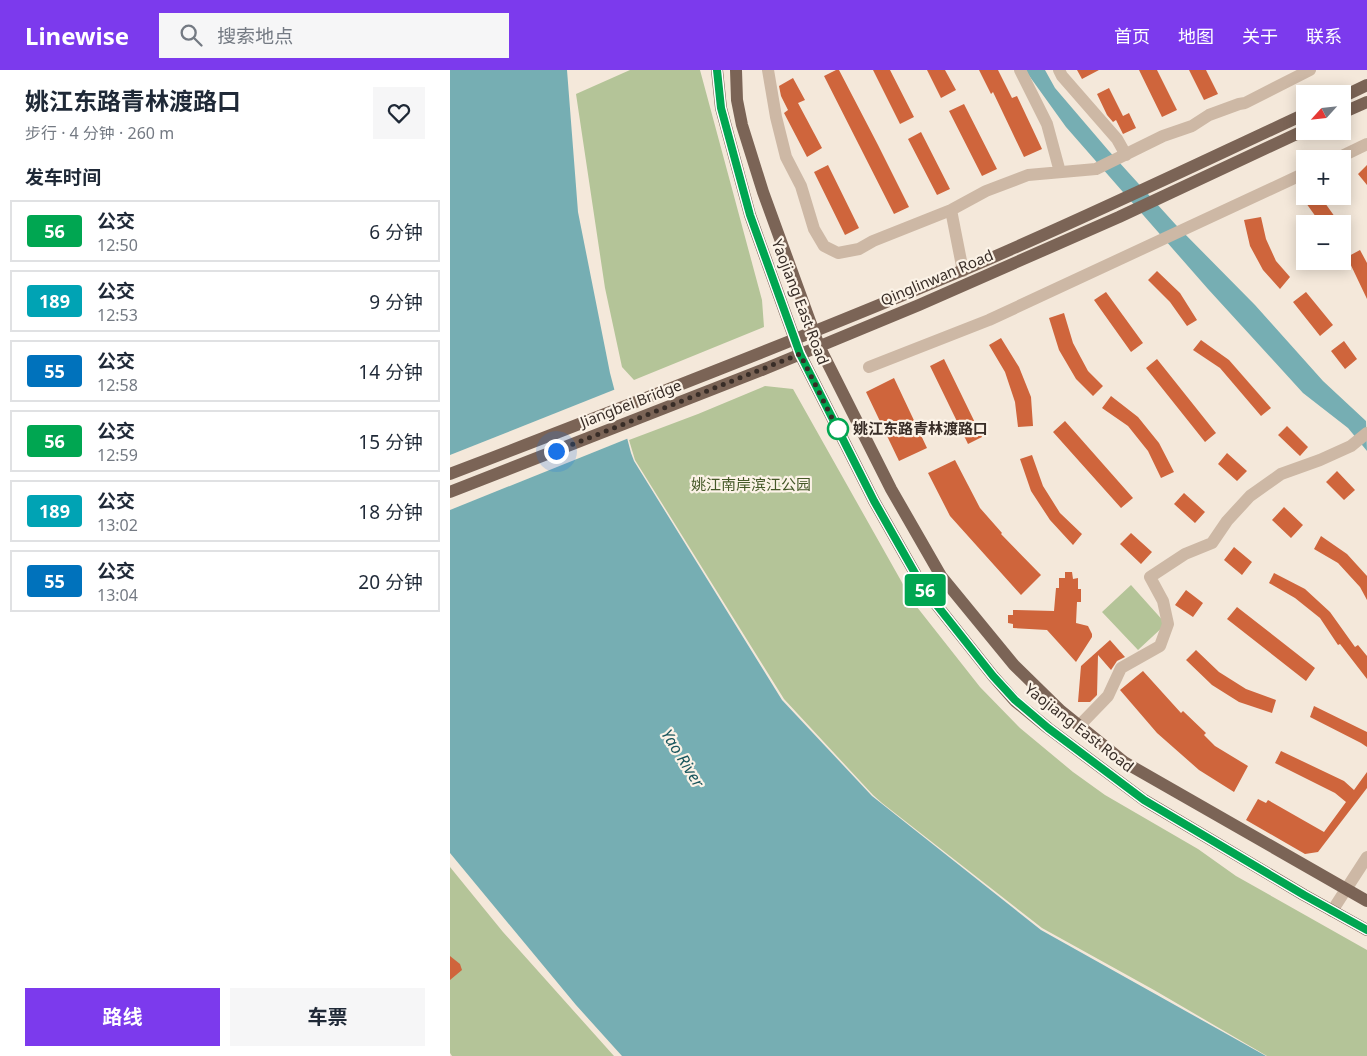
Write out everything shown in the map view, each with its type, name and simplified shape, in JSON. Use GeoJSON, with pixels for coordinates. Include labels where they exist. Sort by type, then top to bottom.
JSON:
{"type":"FeatureCollection","features":[{"type":"Feature","properties":{"kind":"main road","name":"Yaojiang East Road"},"geometry":{"type":"LineString","coordinates":[[717,70],[721,108],[750,215],[800,354],[874,501],[924,589],[993,676],[1015,700],[1048,728],[1144,800],[1367,930]]}},
{"type":"Feature","properties":{"kind":"main road","name":"Yaojiang East Road"},"geometry":{"type":"LineString","coordinates":[[736,70],[737,100],[745,133],[763,192],[819,346],[891,489],[941,576],[1014,665],[1060,711],[1124,762],[1367,901]]}},
{"type":"Feature","properties":{"kind":"main road"},"geometry":{"type":"LineString","coordinates":[[1351,92],[1367,85]]}},
{"type":"Feature","properties":{"kind":"main road"},"geometry":{"type":"LineString","coordinates":[[1351,109],[1367,102]]}},
{"type":"Feature","properties":{"kind":"main road","name":"Qinglinwan Road"},"geometry":{"type":"LineString","coordinates":[[758,355],[963,271],[1296,118]]}},
{"type":"Feature","properties":{"kind":"main road","name":"Qinglinwan Road"},"geometry":{"type":"LineString","coordinates":[[767,368],[1119,217],[1296,134]]}},
{"type":"Feature","properties":{"kind":"main road","name":"Jiangbei Bridge"},"geometry":{"type":"LineString","coordinates":[[450,474],[758,355]]}},
{"type":"Feature","properties":{"kind":"main road","name":"Jiangbei Bridge"},"geometry":{"type":"LineString","coordinates":[[450,492],[767,368]]}},
{"type":"Feature","properties":{"kind":"street"},"geometry":{"type":"LineString","coordinates":[[1020,70],[1047,124],[1060,172]]}},
{"type":"Feature","properties":{"kind":"street"},"geometry":{"type":"LineString","coordinates":[[1059,70],[1062,76],[1117,139],[1125,155]]}},
{"type":"Feature","properties":{"kind":"street"},"geometry":{"type":"LineString","coordinates":[[772,71],[776,117],[786,158],[796,173],[814,229],[824,246],[838,253],[859,249],[873,241],[951,210],[986,191],[1028,175],[1096,169],[1163,136],[1192,126],[1209,115],[1239,104],[1245,104],[1310,70]]}},
{"type":"Feature","properties":{"kind":"street"},"geometry":{"type":"LineString","coordinates":[[1351,152],[1367,144]]}},
{"type":"Feature","properties":{"kind":"street"},"geometry":{"type":"LineString","coordinates":[[869,367],[989,320],[1296,177]]}},
{"type":"Feature","properties":{"kind":"street"},"geometry":{"type":"LineString","coordinates":[[951,210],[963,271]]}},
{"type":"Feature","properties":{"kind":"street"},"geometry":{"type":"LineString","coordinates":[[1079,726],[1108,696],[1121,668],[1160,646],[1168,624],[1163,601],[1150,577],[1185,554],[1212,543],[1227,521],[1250,496],[1281,474],[1351,446],[1367,433]]}},
{"type":"Feature","properties":{"kind":"street"},"geometry":{"type":"LineString","coordinates":[[1332,911],[1367,857]]}},
{"type":"Feature","properties":{"kind":"green space"},"geometry":{"type":"Polygon","coordinates":[[[630,70],[700,70],[762,300],[764,327],[634,380],[622,367],[605,288],[576,94],[630,70]]]}},
{"type":"Feature","properties":{"kind":"green space","name":"姚江南岸滨江公园"},"geometry":{"type":"Polygon","coordinates":[[[765,386],[793,389],[913,602],[980,687],[1020,728],[1073,772],[1105,795],[1198,849],[1236,876],[1367,950],[1367,1056],[1267,1056],[1042,928],[882,803],[784,699],[635,460],[629,440],[765,386]]]}},
{"type":"Feature","properties":{"kind":"green space"},"geometry":{"type":"Polygon","coordinates":[[[1131,585],[1166,624],[1138,650],[1102,612],[1131,585]]]}},
{"type":"Feature","properties":{"kind":"green space"},"geometry":{"type":"Polygon","coordinates":[[[450,867],[503,932],[614,1056],[452,1056],[450,1053],[450,867]]]}},
{"type":"Feature","properties":{"kind":"water","name":"Yao River"},"geometry":{"type":"Polygon","coordinates":[[[450,70],[567,70],[578,212],[610,373],[631,453],[634,461],[782,700],[872,796],[1041,930],[1266,1056],[622,1056],[576,1005],[450,853],[450,70]]]}},
{"type":"Feature","properties":{"kind":"water"},"geometry":{"type":"Polygon","coordinates":[[[1025,70],[1045,70],[1055,88],[1176,225],[1255,305],[1323,381],[1366,421],[1367,451],[1348,428],[1303,393],[1208,289],[1066,127],[1025,70]]]}},
{"type":"Feature","properties":{"kind":"pier"},"geometry":{"type":"Polygon","coordinates":[[[616,389],[629,438],[450,510],[450,455],[616,389]]]}},
{"type":"Feature","properties":{"kind":"building"},"geometry":{"type":"Polygon","coordinates":[[[839,70],[909,207],[894,214],[824,76],[839,70]]]}},
{"type":"Feature","properties":{"kind":"building"},"geometry":{"type":"Polygon","coordinates":[[[873,70],[890,70],[914,117],[900,124],[873,70]]]}},
{"type":"Feature","properties":{"kind":"building"},"geometry":{"type":"Polygon","coordinates":[[[927,70],[945,70],[956,90],[941,98],[927,70]]]}},
{"type":"Feature","properties":{"kind":"building"},"geometry":{"type":"Polygon","coordinates":[[[979,70],[998,70],[1012,98],[1017,96],[1042,149],[1024,157],[993,92],[991,94],[979,70]]]}},
{"type":"Feature","properties":{"kind":"building"},"geometry":{"type":"Polygon","coordinates":[[[1077,70],[1099,70],[1082,79],[1077,70]]]}},
{"type":"Feature","properties":{"kind":"building"},"geometry":{"type":"Polygon","coordinates":[[[1139,70],[1157,70],[1177,110],[1162,117],[1139,70]]]}},
{"type":"Feature","properties":{"kind":"building"},"geometry":{"type":"Polygon","coordinates":[[[1189,70],[1206,70],[1218,94],[1204,100],[1189,70]]]}},
{"type":"Feature","properties":{"kind":"building"},"geometry":{"type":"Polygon","coordinates":[[[793,78],[805,100],[798,103],[822,148],[807,157],[784,113],[788,110],[781,96],[779,86],[793,78]]]}},
{"type":"Feature","properties":{"kind":"building"},"geometry":{"type":"Polygon","coordinates":[[[1109,88],[1123,116],[1129,113],[1136,128],[1123,134],[1116,120],[1113,122],[1107,115],[1097,94],[1109,88]]]}},
{"type":"Feature","properties":{"kind":"building"},"geometry":{"type":"Polygon","coordinates":[[[964,104],[997,169],[982,176],[949,111],[964,104]]]}},
{"type":"Feature","properties":{"kind":"building"},"geometry":{"type":"Polygon","coordinates":[[[921,132],[950,189],[937,195],[908,139],[921,132]]]}},
{"type":"Feature","properties":{"kind":"building"},"geometry":{"type":"Polygon","coordinates":[[[828,165],[859,228],[845,235],[814,172],[828,165]]]}},
{"type":"Feature","properties":{"kind":"building"},"geometry":{"type":"Polygon","coordinates":[[[1367,165],[1367,185],[1358,174],[1367,165]]]}},
{"type":"Feature","properties":{"kind":"building"},"geometry":{"type":"Polygon","coordinates":[[[1307,205],[1326,205],[1334,215],[1315,215],[1307,205]]]}},
{"type":"Feature","properties":{"kind":"building"},"geometry":{"type":"Polygon","coordinates":[[[1261,217],[1266,239],[1276,261],[1290,277],[1280,289],[1263,270],[1250,246],[1244,220],[1261,217]]]}},
{"type":"Feature","properties":{"kind":"building"},"geometry":{"type":"Polygon","coordinates":[[[1360,250],[1367,263],[1367,299],[1351,265],[1351,255],[1360,250]]]}},
{"type":"Feature","properties":{"kind":"building"},"geometry":{"type":"Polygon","coordinates":[[[1157,271],[1180,293],[1197,320],[1187,326],[1170,302],[1148,280],[1157,271]]]}},
{"type":"Feature","properties":{"kind":"building"},"geometry":{"type":"Polygon","coordinates":[[[1106,292],[1143,343],[1131,352],[1094,300],[1106,292]]]}},
{"type":"Feature","properties":{"kind":"building"},"geometry":{"type":"Polygon","coordinates":[[[1306,292],[1333,325],[1320,336],[1293,302],[1306,292]]]}},
{"type":"Feature","properties":{"kind":"building"},"geometry":{"type":"Polygon","coordinates":[[[1064,313],[1073,343],[1088,371],[1103,386],[1093,396],[1076,379],[1059,350],[1049,318],[1064,313]]]}},
{"type":"Feature","properties":{"kind":"building"},"geometry":{"type":"Polygon","coordinates":[[[1001,338],[1019,367],[1031,397],[1033,426],[1018,427],[1015,402],[1005,372],[989,345],[1001,338]]]}},
{"type":"Feature","properties":{"kind":"building"},"geometry":{"type":"Polygon","coordinates":[[[1201,340],[1229,360],[1271,408],[1261,416],[1220,368],[1193,350],[1201,340]]]}},
{"type":"Feature","properties":{"kind":"building"},"geometry":{"type":"Polygon","coordinates":[[[1344,341],[1357,359],[1345,369],[1331,351],[1344,341]]]}},
{"type":"Feature","properties":{"kind":"building"},"geometry":{"type":"Polygon","coordinates":[[[944,359],[982,437],[968,444],[930,366],[944,359]]]}},
{"type":"Feature","properties":{"kind":"building"},"geometry":{"type":"Polygon","coordinates":[[[1157,359],[1216,433],[1205,442],[1146,368],[1157,359]]]}},
{"type":"Feature","properties":{"kind":"building"},"geometry":{"type":"Polygon","coordinates":[[[894,378],[927,448],[899,461],[866,392],[894,378]]]}},
{"type":"Feature","properties":{"kind":"building"},"geometry":{"type":"Polygon","coordinates":[[[1111,396],[1138,417],[1159,443],[1174,472],[1161,478],[1148,451],[1128,426],[1102,408],[1111,396]]]}},
{"type":"Feature","properties":{"kind":"building"},"geometry":{"type":"Polygon","coordinates":[[[1065,421],[1133,498],[1121,508],[1053,432],[1065,421]]]}},
{"type":"Feature","properties":{"kind":"building"},"geometry":{"type":"Polygon","coordinates":[[[1287,426],[1308,447],[1300,456],[1278,435],[1287,426]]]}},
{"type":"Feature","properties":{"kind":"building"},"geometry":{"type":"Polygon","coordinates":[[[1227,453],[1247,471],[1237,481],[1218,464],[1227,453]]]}},
{"type":"Feature","properties":{"kind":"building"},"geometry":{"type":"Polygon","coordinates":[[[1032,455],[1043,486],[1060,513],[1082,534],[1073,545],[1050,520],[1031,491],[1020,459],[1032,455]]]}},
{"type":"Feature","properties":{"kind":"building"},"geometry":{"type":"Polygon","coordinates":[[[955,460],[980,508],[1001,534],[1041,575],[1021,595],[950,516],[928,473],[955,460]]]}},
{"type":"Feature","properties":{"kind":"building"},"geometry":{"type":"Polygon","coordinates":[[[1337,471],[1355,490],[1344,500],[1326,482],[1337,471]]]}},
{"type":"Feature","properties":{"kind":"building"},"geometry":{"type":"Polygon","coordinates":[[[1184,493],[1205,512],[1195,523],[1174,504],[1184,493]]]}},
{"type":"Feature","properties":{"kind":"building"},"geometry":{"type":"Polygon","coordinates":[[[1284,507],[1303,525],[1291,538],[1272,520],[1284,507]]]}},
{"type":"Feature","properties":{"kind":"building"},"geometry":{"type":"Polygon","coordinates":[[[1131,533],[1152,552],[1141,564],[1120,544],[1131,533]]]}},
{"type":"Feature","properties":{"kind":"building"},"geometry":{"type":"Polygon","coordinates":[[[1321,536],[1347,554],[1367,576],[1367,600],[1360,587],[1338,563],[1314,549],[1321,536]]]}},
{"type":"Feature","properties":{"kind":"building"},"geometry":{"type":"Polygon","coordinates":[[[1234,547],[1252,562],[1242,575],[1224,560],[1234,547]]]}},
{"type":"Feature","properties":{"kind":"building"},"geometry":{"type":"Polygon","coordinates":[[[1065,572],[1072,572],[1073,579],[1078,578],[1078,589],[1081,589],[1081,602],[1077,602],[1076,623],[1088,626],[1092,634],[1076,662],[1047,630],[1013,628],[1013,624],[1008,623],[1008,615],[1013,615],[1013,610],[1054,611],[1056,588],[1059,588],[1059,578],[1065,578],[1065,572]]]}},
{"type":"Feature","properties":{"kind":"building"},"geometry":{"type":"Polygon","coordinates":[[[1274,573],[1305,589],[1330,612],[1355,647],[1358,645],[1367,656],[1367,679],[1340,644],[1338,645],[1320,618],[1295,598],[1269,583],[1274,573]]]}},
{"type":"Feature","properties":{"kind":"building"},"geometry":{"type":"Polygon","coordinates":[[[1186,590],[1203,603],[1193,617],[1175,605],[1186,590]]]}},
{"type":"Feature","properties":{"kind":"building"},"geometry":{"type":"Polygon","coordinates":[[[1237,607],[1315,668],[1306,681],[1227,619],[1237,607]]]}},
{"type":"Feature","properties":{"kind":"building"},"geometry":{"type":"Polygon","coordinates":[[[1110,640],[1125,657],[1117,661],[1111,670],[1098,655],[1097,695],[1090,702],[1078,702],[1081,666],[1110,640]]]}},
{"type":"Feature","properties":{"kind":"building"},"geometry":{"type":"Polygon","coordinates":[[[1196,650],[1219,672],[1246,689],[1276,700],[1272,713],[1239,702],[1212,685],[1186,660],[1196,650]]]}},
{"type":"Feature","properties":{"kind":"building"},"geometry":{"type":"Polygon","coordinates":[[[1143,671],[1181,713],[1183,711],[1206,733],[1204,735],[1215,746],[1248,766],[1234,792],[1199,770],[1157,733],[1120,690],[1143,671]]]}},
{"type":"Feature","properties":{"kind":"building"},"geometry":{"type":"Polygon","coordinates":[[[1314,706],[1367,732],[1367,747],[1310,717],[1314,706]]]}},
{"type":"Feature","properties":{"kind":"building"},"geometry":{"type":"Polygon","coordinates":[[[1281,751],[1344,781],[1354,790],[1367,772],[1367,788],[1318,852],[1305,854],[1246,820],[1258,799],[1266,803],[1268,800],[1324,832],[1346,802],[1335,793],[1275,763],[1281,751]]]}},
{"type":"Feature","properties":{"kind":"building"},"geometry":{"type":"Polygon","coordinates":[[[450,956],[460,964],[462,970],[450,980],[450,956]]]}},
{"type":"Feature","properties":{"kind":"bus line","name":"56"},"geometry":{"type":"LineString","coordinates":[[717,70],[721,108],[750,215],[800,354],[874,501],[924,589],[993,676],[1015,700],[1048,728],[1144,800],[1367,930]]}},
{"type":"Feature","properties":{"kind":"place","name":"姚江东路青林渡路口"},"geometry":{"type":"Point","coordinates":[838,429]}},
{"type":"Feature","properties":{"kind":"route"},"geometry":{"type":"LineString","coordinates":[[556,451],[800,354],[841,436],[838,429]]}}]}
